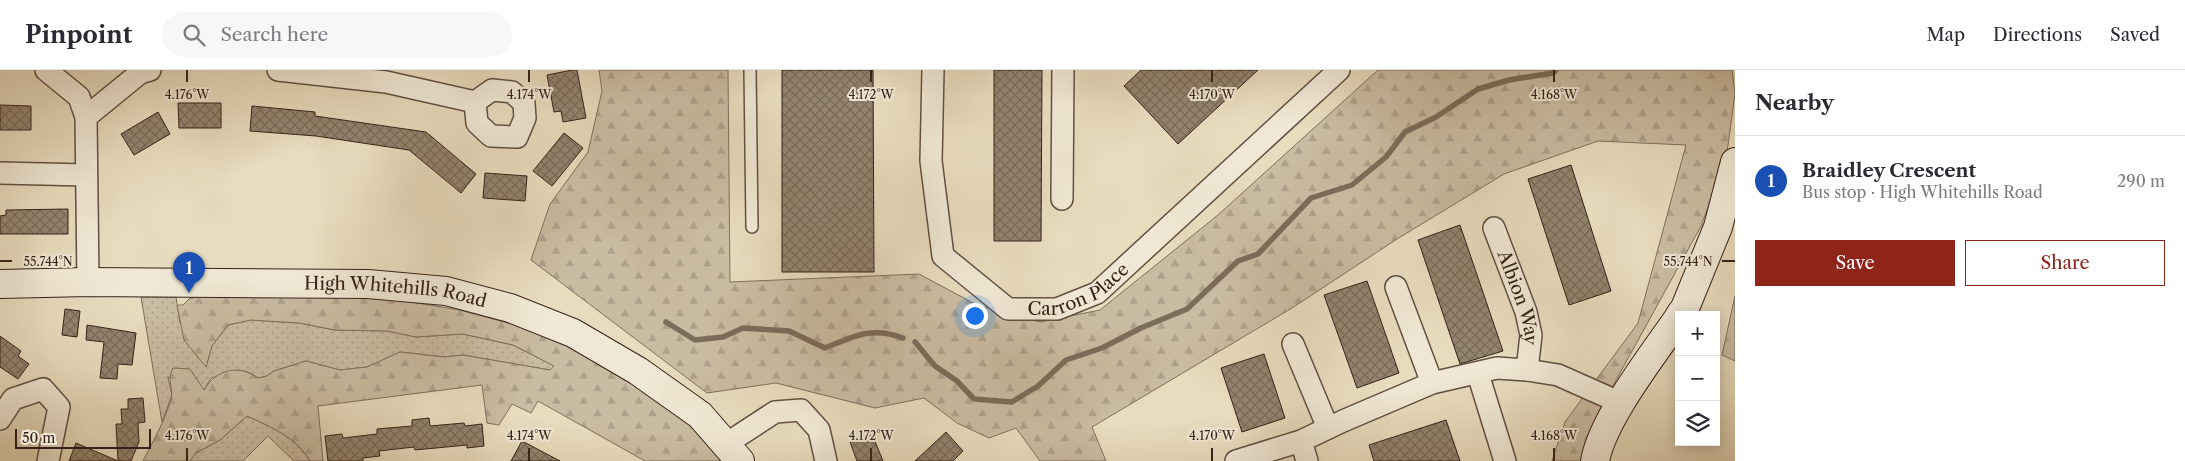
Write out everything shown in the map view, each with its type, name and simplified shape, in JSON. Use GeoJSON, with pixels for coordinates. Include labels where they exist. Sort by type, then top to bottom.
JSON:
{"type":"FeatureCollection","features":[{"type":"Feature","properties":{"kind":"street"},"geometry":{"type":"LineString","coordinates":[[46,70],[79,97],[86,117],[88,282]]}},
{"type":"Feature","properties":{"kind":"street"},"geometry":{"type":"LineString","coordinates":[[86,117],[140,73],[150,70]]}},
{"type":"Feature","properties":{"kind":"street"},"geometry":{"type":"LineString","coordinates":[[278,70],[386,82],[475,102]]}},
{"type":"Feature","properties":{"kind":"street","name":"Carron Place"},"geometry":{"type":"LineString","coordinates":[[933,70],[931,161],[943,256],[1008,309],[1057,309],[1098,293],[1339,70]]}},
{"type":"Feature","properties":{"kind":"street"},"geometry":{"type":"LineString","coordinates":[[1062,199],[1063,70]]}},
{"type":"Feature","properties":{"kind":"street"},"geometry":{"type":"LineString","coordinates":[[1683,311],[1718,227],[1735,162]]}},
{"type":"Feature","properties":{"kind":"street"},"geometry":{"type":"LineString","coordinates":[[0,173],[86,175]]}},
{"type":"Feature","properties":{"kind":"street","name":"Albion Way"},"geometry":{"type":"LineString","coordinates":[[1494,228],[1526,312],[1531,335],[1527,370]]}},
{"type":"Feature","properties":{"kind":"street","name":"High Whitehills Road"},"geometry":{"type":"LineString","coordinates":[[0,284],[88,282],[368,284],[446,292],[510,308],[573,333],[638,372],[700,415],[733,453]]}},
{"type":"Feature","properties":{"kind":"street"},"geometry":{"type":"LineString","coordinates":[[1396,287],[1432,383]]}},
{"type":"Feature","properties":{"kind":"street"},"geometry":{"type":"LineString","coordinates":[[1596,461],[1598,449],[1621,403],[1675,323]]}},
{"type":"Feature","properties":{"kind":"street"},"geometry":{"type":"LineString","coordinates":[[1293,344],[1328,428]]}},
{"type":"Feature","properties":{"kind":"street","name":"Albion Way"},"geometry":{"type":"LineString","coordinates":[[1236,461],[1304,451],[1328,428],[1432,383],[1478,374],[1497,368],[1558,375],[1621,403]]}},
{"type":"Feature","properties":{"kind":"street"},"geometry":{"type":"LineString","coordinates":[[1478,374],[1505,461]]}},
{"type":"Feature","properties":{"kind":"street"},"geometry":{"type":"LineString","coordinates":[[0,419],[13,399],[43,389],[59,407],[48,461]]}},
{"type":"Feature","properties":{"kind":"street"},"geometry":{"type":"LineString","coordinates":[[733,453],[775,412],[802,410],[819,430],[826,461]]}},
{"type":"Feature","properties":{"kind":"lane"},"geometry":{"type":"LineString","coordinates":[[750,70],[752,227]]}},
{"type":"Feature","properties":{"kind":"green space"},"geometry":{"type":"Polygon","coordinates":[[[599,70],[728,70],[730,282],[919,274],[977,305],[1040,322],[1100,310],[1218,215],[1378,70],[1732,70],[1735,93],[1726,160],[1701,226],[1599,411],[1583,461],[1552,461],[1565,422],[1638,323],[1686,145],[1598,141],[1504,174],[1397,239],[1292,308],[1092,427],[1106,461],[1040,461],[1016,428],[989,438],[957,423],[924,398],[875,408],[776,383],[707,393],[531,260],[550,204],[588,152],[602,91],[599,70]]]}},
{"type":"Feature","properties":{"kind":"green space"},"geometry":{"type":"Polygon","coordinates":[[[212,293],[387,298],[460,310],[519,326],[581,351],[644,389],[686,421],[725,461],[645,461],[538,401],[531,413],[512,404],[499,425],[487,423],[482,385],[318,406],[323,461],[310,461],[298,445],[290,439],[247,416],[220,440],[196,453],[190,461],[143,461],[171,399],[170,377],[173,368],[190,369],[204,390],[215,377],[228,371],[243,371],[258,378],[306,361],[340,370],[367,367],[400,352],[444,357],[463,355],[550,370],[554,366],[513,345],[463,334],[416,337],[387,331],[335,330],[299,323],[251,320],[228,325],[212,346],[206,367],[184,340],[177,305],[183,305],[189,299],[212,293]]]}},
{"type":"Feature","properties":{"kind":"green space"},"geometry":{"type":"Polygon","coordinates":[[[1735,296],[1735,361],[1722,355],[1735,296]]]}},
{"type":"Feature","properties":{"kind":"green space"},"geometry":{"type":"Polygon","coordinates":[[[141,297],[176,297],[180,323],[206,366],[212,346],[228,325],[250,320],[299,323],[335,330],[387,331],[416,337],[463,334],[513,345],[555,366],[550,370],[463,355],[444,357],[400,352],[367,367],[340,370],[306,361],[258,378],[245,371],[235,370],[211,378],[204,390],[168,377],[172,395],[162,422],[141,297]]]}},
{"type":"Feature","properties":{"kind":"green space"},"geometry":{"type":"Polygon","coordinates":[[[247,416],[290,439],[298,445],[310,461],[294,461],[268,436],[243,461],[190,461],[196,453],[220,440],[247,416]]]}},
{"type":"Feature","properties":{"kind":"building"},"geometry":{"type":"Polygon","coordinates":[[[577,70],[586,118],[563,122],[561,111],[554,112],[547,75],[577,70]]]}},
{"type":"Feature","properties":{"kind":"building"},"geometry":{"type":"Polygon","coordinates":[[[782,70],[873,70],[874,272],[782,272],[782,70]]]}},
{"type":"Feature","properties":{"kind":"building"},"geometry":{"type":"Polygon","coordinates":[[[994,70],[1042,70],[1041,241],[994,241],[994,70]]]}},
{"type":"Feature","properties":{"kind":"building"},"geometry":{"type":"Polygon","coordinates":[[[1141,70],[1258,70],[1178,144],[1124,86],[1141,70]]]}},
{"type":"Feature","properties":{"kind":"building"},"geometry":{"type":"Polygon","coordinates":[[[178,103],[221,103],[221,128],[179,128],[178,103]]]}},
{"type":"Feature","properties":{"kind":"building"},"geometry":{"type":"Polygon","coordinates":[[[0,105],[31,106],[31,130],[0,130],[0,105]]]}},
{"type":"Feature","properties":{"kind":"building"},"geometry":{"type":"Polygon","coordinates":[[[252,106],[315,112],[315,116],[426,132],[476,174],[461,193],[409,150],[316,136],[250,131],[252,106]]]}},
{"type":"Feature","properties":{"kind":"building"},"geometry":{"type":"Polygon","coordinates":[[[158,112],[170,134],[134,155],[121,134],[158,112]]]}},
{"type":"Feature","properties":{"kind":"building"},"geometry":{"type":"Polygon","coordinates":[[[564,133],[583,148],[552,186],[533,171],[564,133]]]}},
{"type":"Feature","properties":{"kind":"building"},"geometry":{"type":"Polygon","coordinates":[[[1571,165],[1611,291],[1569,305],[1528,179],[1571,165]]]}},
{"type":"Feature","properties":{"kind":"building"},"geometry":{"type":"Polygon","coordinates":[[[485,173],[527,176],[525,201],[483,198],[485,173]]]}},
{"type":"Feature","properties":{"kind":"building"},"geometry":{"type":"Polygon","coordinates":[[[68,209],[68,234],[0,234],[0,216],[6,215],[6,210],[68,209]]]}},
{"type":"Feature","properties":{"kind":"building"},"geometry":{"type":"Polygon","coordinates":[[[1460,225],[1503,351],[1460,364],[1418,240],[1460,225]]]}},
{"type":"Feature","properties":{"kind":"building"},"geometry":{"type":"Polygon","coordinates":[[[1367,281],[1399,373],[1357,388],[1324,295],[1367,281]]]}},
{"type":"Feature","properties":{"kind":"building"},"geometry":{"type":"Polygon","coordinates":[[[65,309],[80,311],[77,337],[62,335],[65,309]]]}},
{"type":"Feature","properties":{"kind":"building"},"geometry":{"type":"Polygon","coordinates":[[[87,325],[136,333],[132,365],[118,364],[117,379],[100,378],[104,342],[86,340],[87,325]]]}},
{"type":"Feature","properties":{"kind":"building"},"geometry":{"type":"Polygon","coordinates":[[[0,336],[21,351],[18,356],[29,364],[18,379],[0,367],[0,336]]]}},
{"type":"Feature","properties":{"kind":"building"},"geometry":{"type":"Polygon","coordinates":[[[1264,354],[1285,418],[1242,432],[1221,368],[1264,354]]]}},
{"type":"Feature","properties":{"kind":"building"},"geometry":{"type":"Polygon","coordinates":[[[143,398],[145,422],[138,423],[139,442],[131,461],[118,461],[116,424],[122,424],[121,409],[128,409],[128,399],[143,398]]]}},
{"type":"Feature","properties":{"kind":"building"},"geometry":{"type":"Polygon","coordinates":[[[429,418],[430,426],[464,423],[465,426],[482,424],[484,446],[467,448],[467,445],[415,450],[414,447],[379,451],[380,456],[363,458],[363,461],[328,461],[325,436],[342,434],[343,438],[377,434],[377,429],[412,426],[412,420],[429,418]]]}},
{"type":"Feature","properties":{"kind":"building"},"geometry":{"type":"Polygon","coordinates":[[[1446,420],[1460,461],[1374,461],[1369,445],[1446,420]]]}},
{"type":"Feature","properties":{"kind":"building"},"geometry":{"type":"Polygon","coordinates":[[[946,432],[963,451],[953,461],[915,461],[946,432]]]}},
{"type":"Feature","properties":{"kind":"building"},"geometry":{"type":"Polygon","coordinates":[[[872,434],[883,461],[857,461],[850,442],[872,434]]]}},
{"type":"Feature","properties":{"kind":"building"},"geometry":{"type":"Polygon","coordinates":[[[522,441],[560,461],[511,461],[522,441]]]}},
{"type":"Feature","properties":{"kind":"building"},"geometry":{"type":"Polygon","coordinates":[[[76,443],[118,461],[69,461],[76,443]]]}},
{"type":"Feature","properties":{"kind":"waterway"},"geometry":{"type":"LineString","coordinates":[[915,342],[935,366],[957,381],[974,399],[1012,402],[1038,386],[1066,360],[1102,348],[1141,328],[1187,309],[1238,261],[1258,254],[1311,198],[1352,185],[1386,157],[1405,132],[1436,117],[1478,89],[1509,80],[1553,73],[1556,70]]}},
{"type":"Feature","properties":{"kind":"waterway"},"geometry":{"type":"LineString","coordinates":[[666,322],[695,340],[723,337],[743,328],[789,331],[825,348],[864,334],[892,334],[903,338]]}},
{"type":"Feature","properties":{"kind":"place","name":"Braidley Crescent"},"geometry":{"type":"Point","coordinates":[189,293]}}]}
